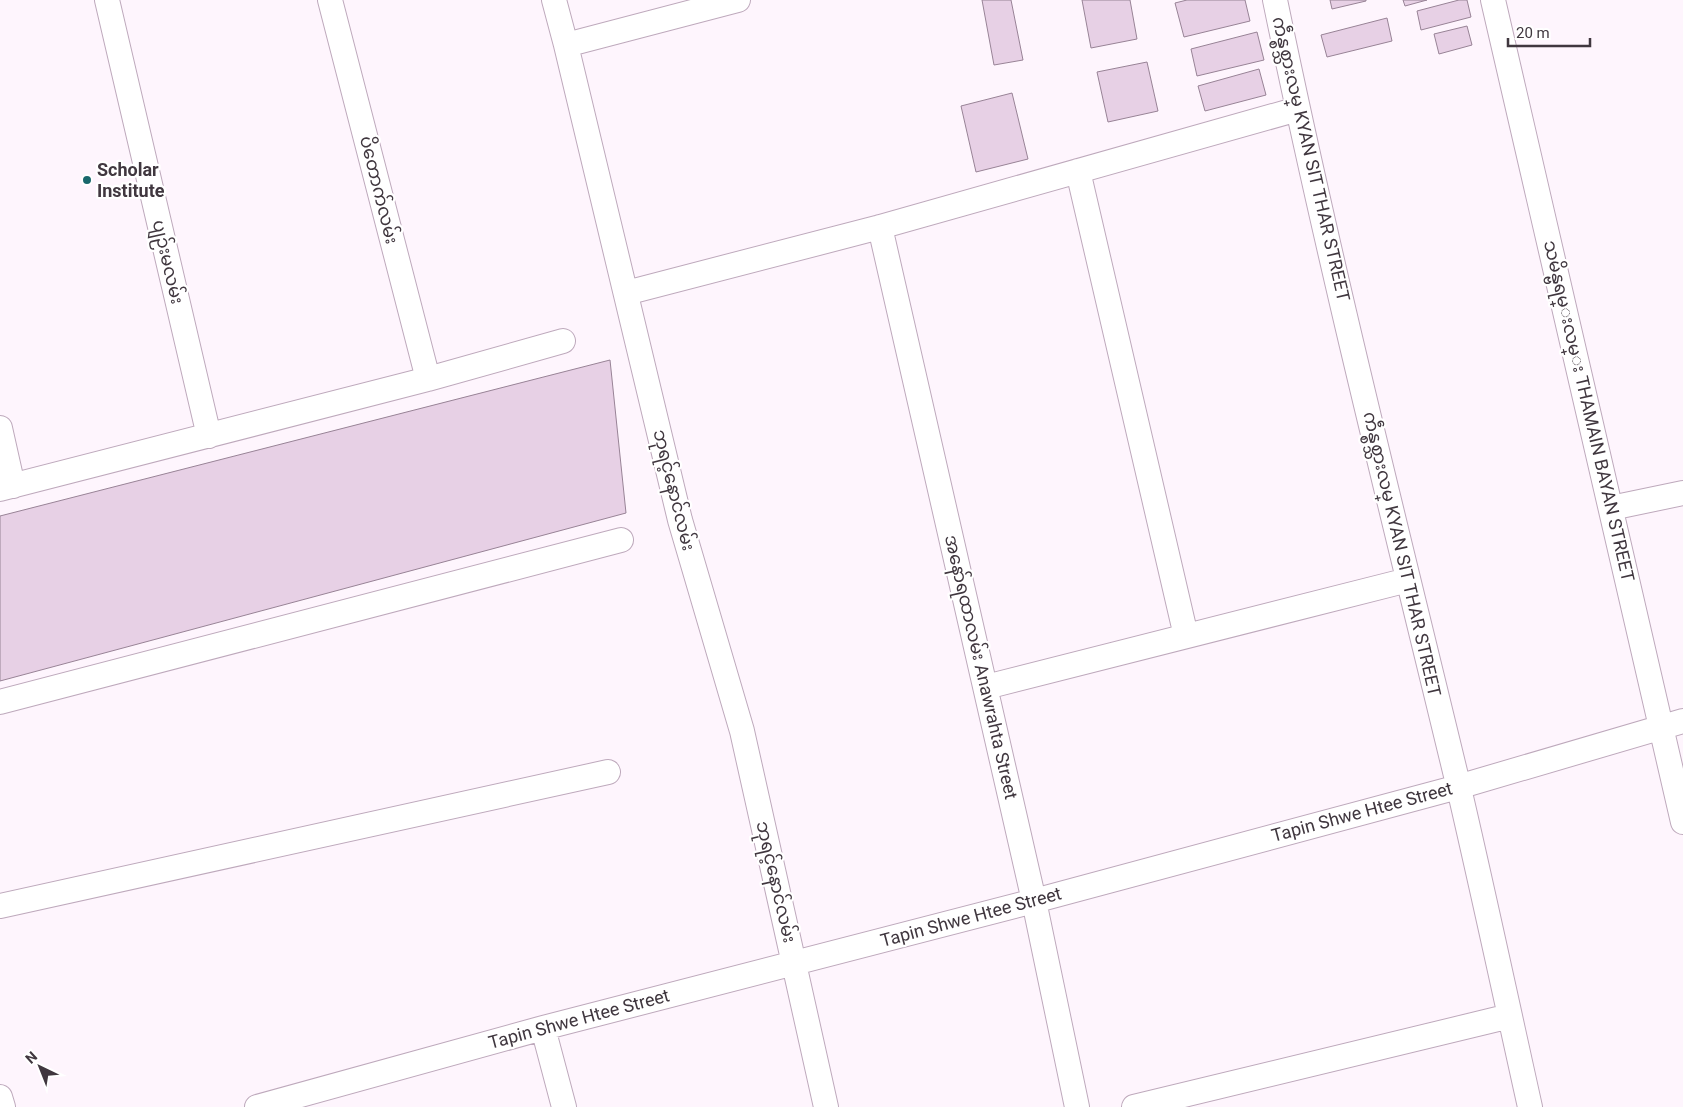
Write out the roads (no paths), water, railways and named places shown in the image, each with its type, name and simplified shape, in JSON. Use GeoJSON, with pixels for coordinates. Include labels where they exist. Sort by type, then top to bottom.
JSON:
{"type":"FeatureCollection","features":[{"type":"Feature","properties":{"kind":"street","name":"ပျဉ်းမလမ်း"},"geometry":{"type":"LineString","coordinates":[[107,0],[209,436]]}},
{"type":"Feature","properties":{"kind":"street","name":"ပိတောက်လမ်း"},"geometry":{"type":"LineString","coordinates":[[330,0],[428,379]]}},
{"type":"Feature","properties":{"kind":"street","name":"ဘုရင့်နောင်လမ်း"},"geometry":{"type":"LineString","coordinates":[[554,0],[680,520],[742,731],[826,1107]]}},
{"type":"Feature","properties":{"kind":"street"},"geometry":{"type":"LineString","coordinates":[[566,44],[738,0]]}},
{"type":"Feature","properties":{"kind":"street","name":"ကဵန္စစ္သားလမ္ KYAN SIT THAR STREET"},"geometry":{"type":"LineString","coordinates":[[1275,0],[1298,110],[1458,787],[1530,1107]]}},
{"type":"Feature","properties":{"kind":"street","name":"သမိန္ဗရမ္းလမ္း THAMAIN BAYAN STREET"},"geometry":{"type":"LineString","coordinates":[[1493,0],[1612,508],[1672,723],[1683,822]]}},
{"type":"Feature","properties":{"kind":"street"},"geometry":{"type":"LineString","coordinates":[[626,293],[880,227],[1298,110]]}},
{"type":"Feature","properties":{"kind":"street"},"geometry":{"type":"LineString","coordinates":[[1078,171],[1186,636]]}},
{"type":"Feature","properties":{"kind":"street","name":"အနော်ရထာလမ်း Anawrahta Street"},"geometry":{"type":"LineString","coordinates":[[880,227],[1034,901],[1077,1107]]}},
{"type":"Feature","properties":{"kind":"street"},"geometry":{"type":"LineString","coordinates":[[0,428],[7,488],[428,379],[563,341]]}},
{"type":"Feature","properties":{"kind":"street"},"geometry":{"type":"LineString","coordinates":[[1612,508],[1683,493]]}},
{"type":"Feature","properties":{"kind":"street"},"geometry":{"type":"LineString","coordinates":[[0,702],[621,540]]}},
{"type":"Feature","properties":{"kind":"street"},"geometry":{"type":"LineString","coordinates":[[986,687],[1408,580]]}},
{"type":"Feature","properties":{"kind":"street","name":"Tapin Shwe Htee Street"},"geometry":{"type":"LineString","coordinates":[[257,1107],[333,1097],[543,1028],[1034,901],[1458,787],[1672,723]]}},
{"type":"Feature","properties":{"kind":"street"},"geometry":{"type":"LineString","coordinates":[[0,906],[608,772]]}},
{"type":"Feature","properties":{"kind":"street"},"geometry":{"type":"LineString","coordinates":[[1134,1107],[1510,1016]]}},
{"type":"Feature","properties":{"kind":"street"},"geometry":{"type":"LineString","coordinates":[[543,1028],[564,1107]]}},
{"type":"Feature","properties":{"kind":"street"},"geometry":{"type":"LineString","coordinates":[[0,1097],[3,1107]]}},
{"type":"Feature","properties":{"kind":"place","name":"Scholar Institute"},"geometry":{"type":"Point","coordinates":[87,180]}}]}
